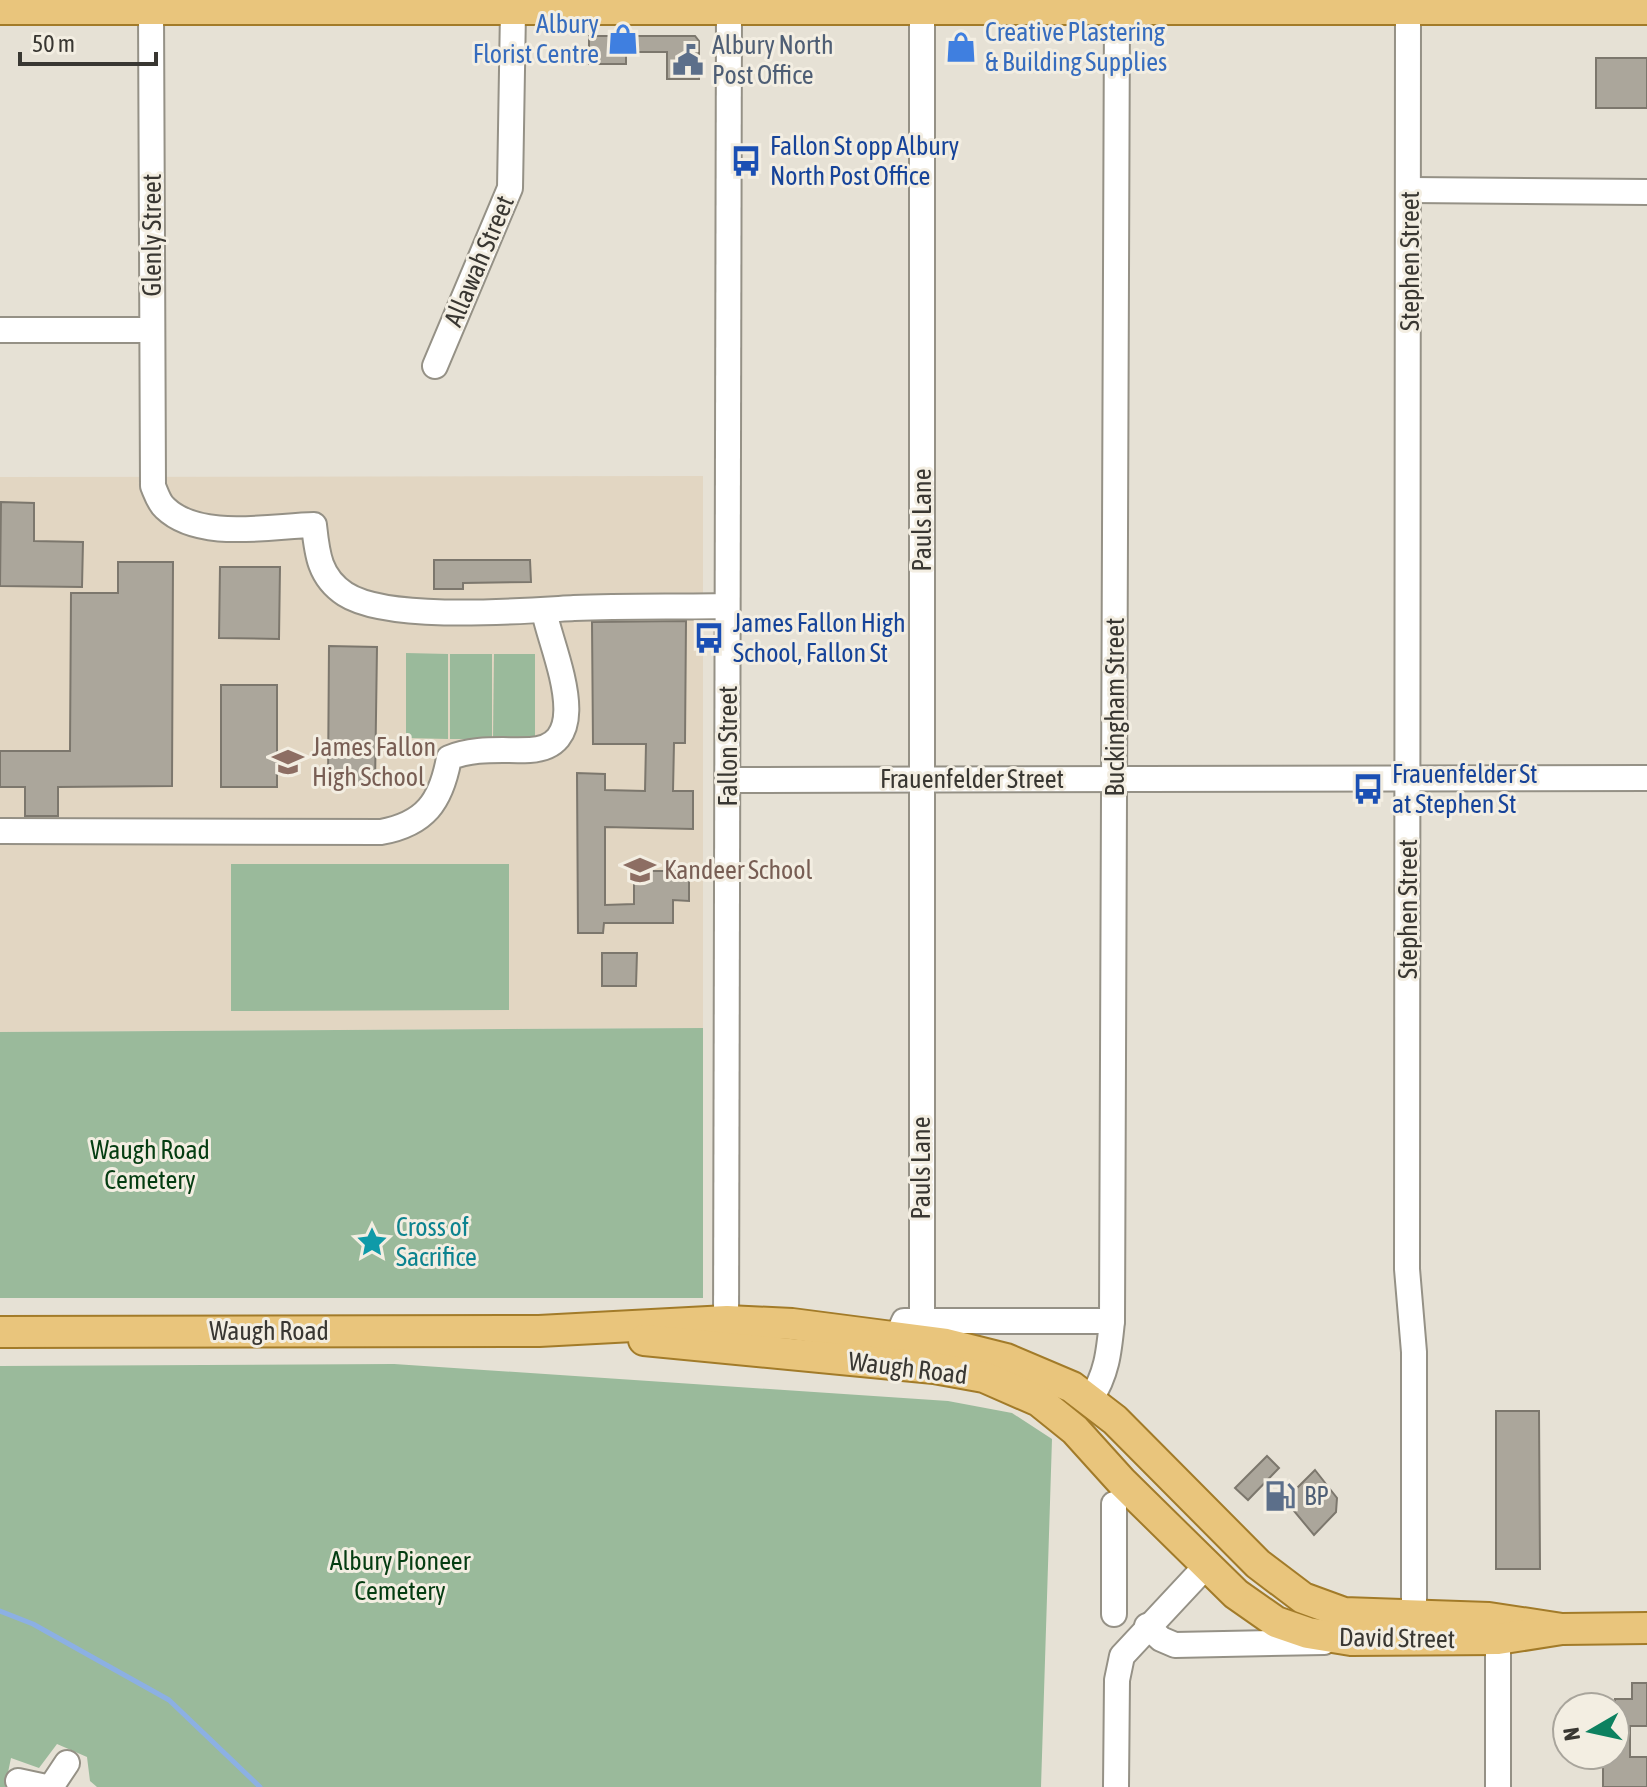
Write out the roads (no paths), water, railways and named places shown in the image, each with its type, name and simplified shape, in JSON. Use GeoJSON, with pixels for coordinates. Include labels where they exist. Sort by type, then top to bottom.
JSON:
{"type":"FeatureCollection","features":[{"type":"Feature","properties":{"kind":"main road"},"geometry":{"type":"LineString","coordinates":[[0,9],[513,11],[729,5],[1117,10],[1647,9]]}},
{"type":"Feature","properties":{"kind":"main road","name":"Waugh Road"},"geometry":{"type":"LineString","coordinates":[[726,1334],[792,1324],[910,1329],[1052,1377],[1090,1400],[1115,1420],[1232,1539]]}},
{"type":"Feature","properties":{"kind":"main road","name":"Waugh Road"},"geometry":{"type":"LineString","coordinates":[[0,1332],[539,1331],[726,1334],[984,1377],[1039,1401],[1075,1430],[1206,1566]]}},
{"type":"Feature","properties":{"kind":"main road"},"geometry":{"type":"LineString","coordinates":[[1206,1566],[1232,1539]]}},
{"type":"Feature","properties":{"kind":"main road","name":"David Street"},"geometry":{"type":"LineString","coordinates":[[1232,1539],[1283,1585],[1325,1608],[1355,1615],[1489,1618],[1562,1629]]}},
{"type":"Feature","properties":{"kind":"main road","name":"David Street"},"geometry":{"type":"LineString","coordinates":[[1206,1566],[1236,1594],[1276,1622],[1308,1633],[1351,1640],[1498,1639],[1562,1629],[1647,1628]]}},
{"type":"Feature","properties":{"kind":"street","name":"Fallon Street"},"geometry":{"type":"LineString","coordinates":[[726,1334],[729,5]]}},
{"type":"Feature","properties":{"kind":"street","name":"Pauls Lane"},"geometry":{"type":"LineString","coordinates":[[910,1329],[922,779],[922,9]]}},
{"type":"Feature","properties":{"kind":"street","name":"Stephen Street"},"geometry":{"type":"LineString","coordinates":[[1408,9],[1411,190],[1407,1269],[1414,1352],[1414,1618]]}},
{"type":"Feature","properties":{"kind":"street","name":"Glenly Street"},"geometry":{"type":"LineString","coordinates":[[151,10],[153,486],[163,507],[185,522],[219,527],[314,525],[318,560],[324,576],[343,593],[363,603],[399,609],[544,611]]}},
{"type":"Feature","properties":{"kind":"street","name":"Buckingham Street"},"geometry":{"type":"LineString","coordinates":[[1090,1400],[1103,1380],[1109,1360],[1112,1321],[1117,10]]}},
{"type":"Feature","properties":{"kind":"street","name":"Allawah Street"},"geometry":{"type":"LineString","coordinates":[[435,366],[510,188],[513,11]]}},
{"type":"Feature","properties":{"kind":"street"},"geometry":{"type":"LineString","coordinates":[[1411,190],[1647,192]]}},
{"type":"Feature","properties":{"kind":"street"},"geometry":{"type":"LineString","coordinates":[[0,330],[152,330]]}},
{"type":"Feature","properties":{"kind":"street"},"geometry":{"type":"LineString","coordinates":[[0,831],[381,832],[404,828],[422,817],[435,800],[449,758],[465,752],[547,747],[559,737],[568,706],[544,611],[727,606]]}},
{"type":"Feature","properties":{"kind":"street","name":"Frauenfelder Street"},"geometry":{"type":"LineString","coordinates":[[729,780],[1647,778]]}},
{"type":"Feature","properties":{"kind":"street","name":"Waugh Road"},"geometry":{"type":"LineString","coordinates":[[910,1329],[1112,1321]]}},
{"type":"Feature","properties":{"kind":"street"},"geometry":{"type":"LineString","coordinates":[[1114,1504],[1114,1607],[1161,1639],[1175,1645],[1351,1640]]}},
{"type":"Feature","properties":{"kind":"street"},"geometry":{"type":"LineString","coordinates":[[1117,1781],[1118,1668],[1125,1651],[1206,1566]]}},
{"type":"Feature","properties":{"kind":"street"},"geometry":{"type":"LineString","coordinates":[[1498,1639],[1498,1787]]}},
{"type":"Feature","properties":{"kind":"street"},"geometry":{"type":"LineString","coordinates":[[18,1781],[49,1787],[67,1763]]}},
{"type":"Feature","properties":{"kind":"waterway"},"geometry":{"type":"LineString","coordinates":[[0,1611],[33,1624],[169,1700],[260,1787]]}},
{"type":"Feature","properties":{"kind":"place","name":"Albury Florist Centre"},"geometry":{"type":"Point","coordinates":[623,39]}},
{"type":"Feature","properties":{"kind":"place","name":"Creative Plastering & Building Supplies"},"geometry":{"type":"Point","coordinates":[961,47]}},
{"type":"Feature","properties":{"kind":"place","name":"Albury North Post Office"},"geometry":{"type":"Point","coordinates":[688,60]}},
{"type":"Feature","properties":{"kind":"place","name":"Fallon St opp Albury North Post Office"},"geometry":{"type":"Point","coordinates":[746,161]}},
{"type":"Feature","properties":{"kind":"place","name":"James Fallon High School, Fallon St"},"geometry":{"type":"Point","coordinates":[709,638]}},
{"type":"Feature","properties":{"kind":"place","name":"James Fallon High School"},"geometry":{"type":"Point","coordinates":[288,762]}},
{"type":"Feature","properties":{"kind":"place","name":"Frauenfelder St at Stephen St"},"geometry":{"type":"Point","coordinates":[1368,789]}},
{"type":"Feature","properties":{"kind":"place","name":"Kandeer School"},"geometry":{"type":"Point","coordinates":[640,870]}},
{"type":"Feature","properties":{"kind":"place","name":"Cross of Sacrifice"},"geometry":{"type":"Point","coordinates":[372,1242]}},
{"type":"Feature","properties":{"kind":"place","name":"BP"},"geometry":{"type":"Point","coordinates":[1280,1496]}},
{"type":"Feature","properties":{"kind":"park label","name":"Waugh Road Cemetery"},"geometry":{"type":"Point","coordinates":[150,1165]}},
{"type":"Feature","properties":{"kind":"park label","name":"Albury Pioneer Cemetery"},"geometry":{"type":"Point","coordinates":[400,1576]}}]}
